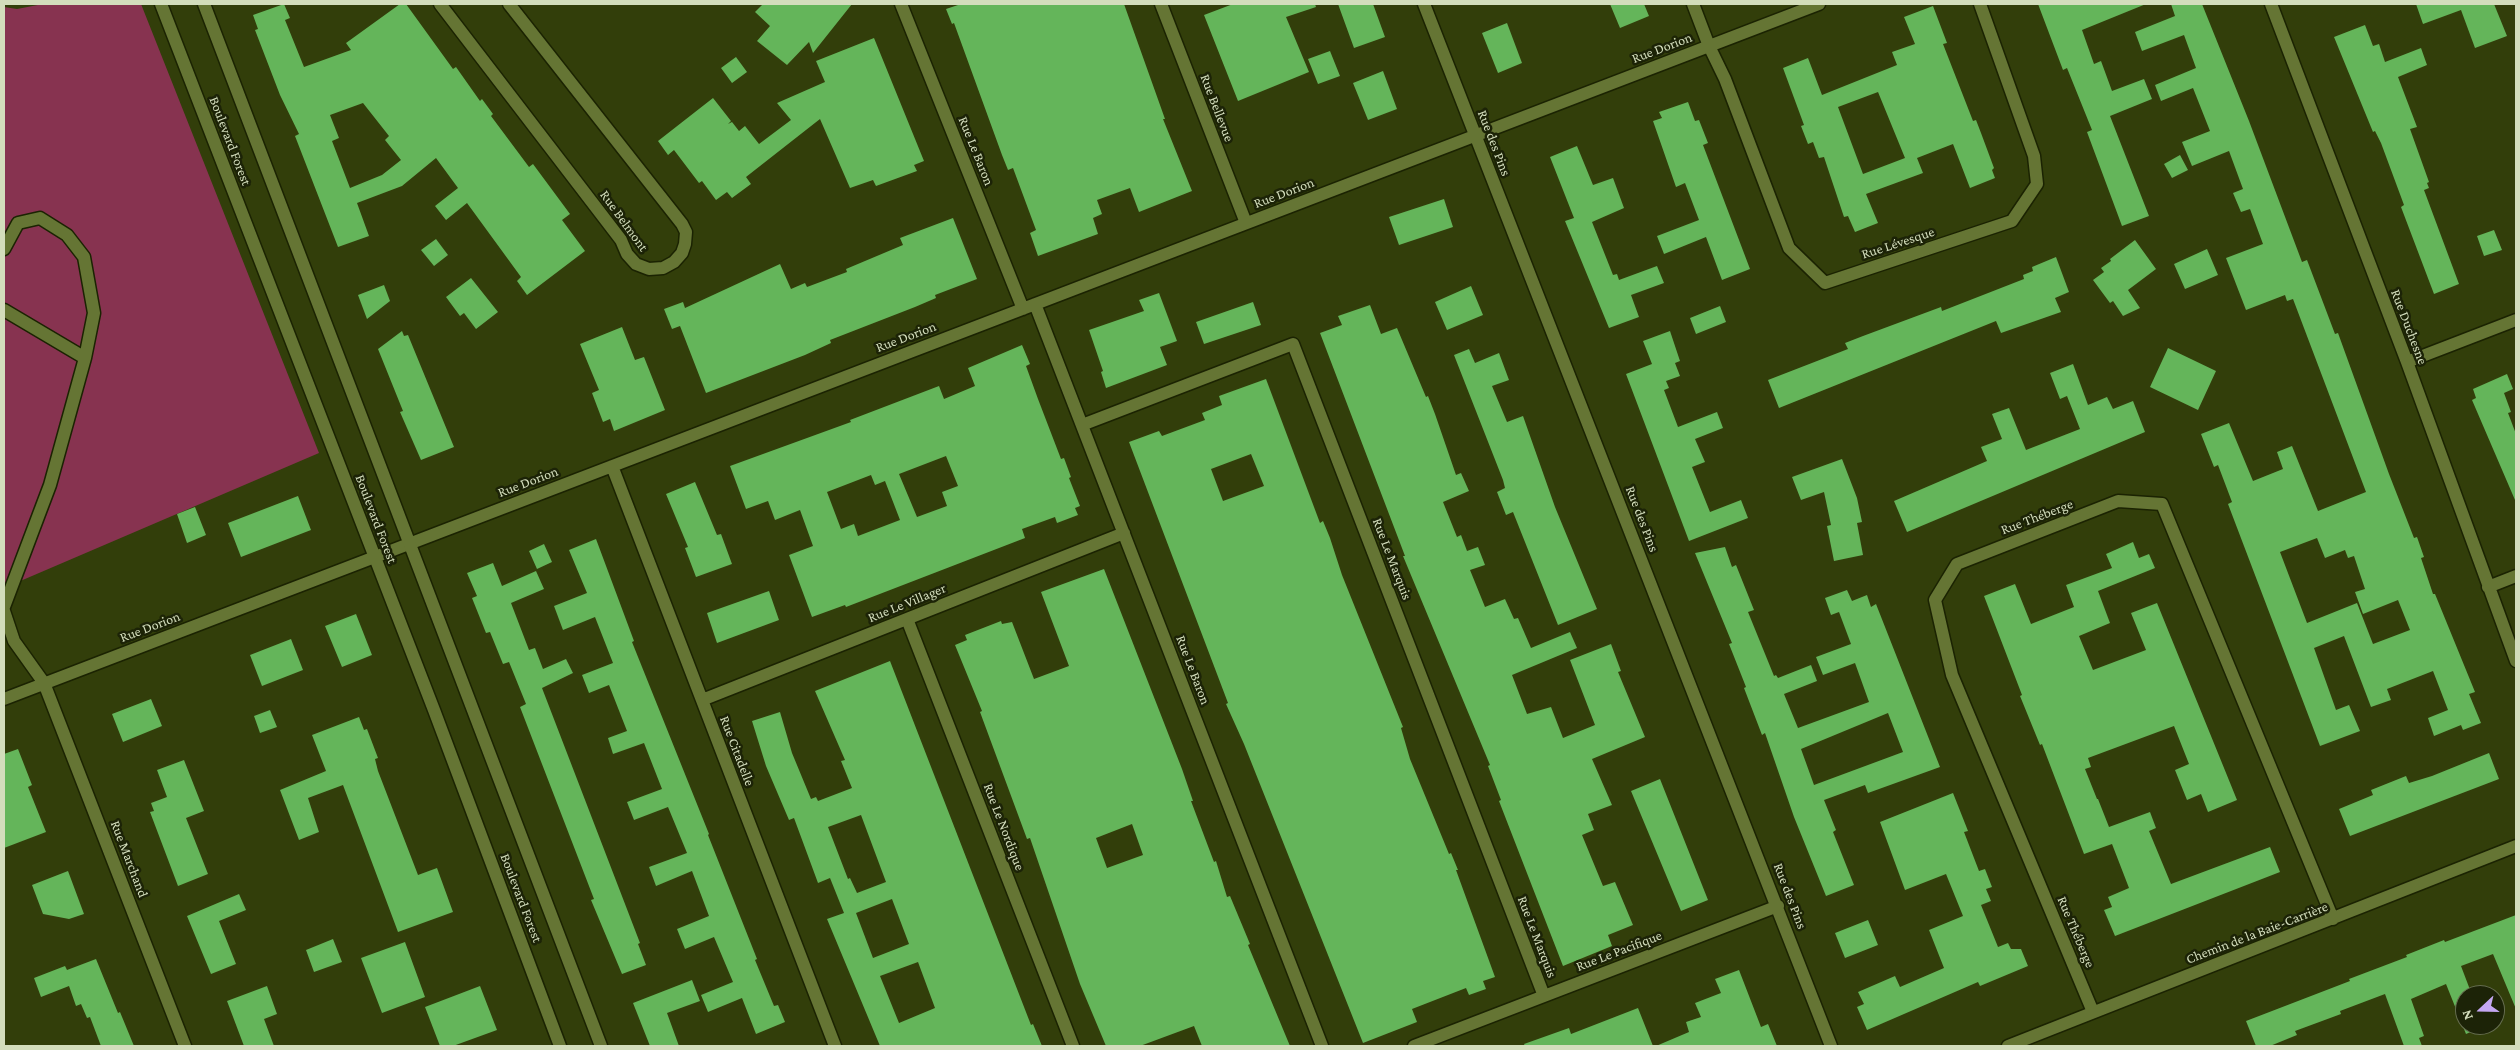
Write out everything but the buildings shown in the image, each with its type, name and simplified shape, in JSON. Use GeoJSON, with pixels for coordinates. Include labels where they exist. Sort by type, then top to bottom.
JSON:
{"type":"FeatureCollection","features":[{"type":"Feature","properties":{"kind":"street","name":"Boulevard Forest"},"geometry":{"type":"LineString","coordinates":[[161,4],[375,557],[560,1046]]}},
{"type":"Feature","properties":{"kind":"street","name":"Boulevard Forest"},"geometry":{"type":"LineString","coordinates":[[204,4],[408,544],[601,1046]]}},
{"type":"Feature","properties":{"kind":"street","name":"Rue Belmont"},"geometry":{"type":"LineString","coordinates":[[440,4],[621,240],[627,254],[636,264],[649,269],[663,268],[674,262],[682,253],[685,244],[686,232],[682,224],[509,4]]}},
{"type":"Feature","properties":{"kind":"street","name":"Rue Le Baron"},"geometry":{"type":"LineString","coordinates":[[901,4],[1029,306],[1082,425],[1322,1046]]}},
{"type":"Feature","properties":{"kind":"street","name":"Rue Bellevue"},"geometry":{"type":"LineString","coordinates":[[1161,4],[1246,224]]}},
{"type":"Feature","properties":{"kind":"street","name":"Rue des Pins"},"geometry":{"type":"LineString","coordinates":[[1424,4],[1778,906],[1831,1046]]}},
{"type":"Feature","properties":{"kind":"street"},"geometry":{"type":"LineString","coordinates":[[1693,4],[1709,46]]}},
{"type":"Feature","properties":{"kind":"street","name":"Rue Dorion"},"geometry":{"type":"LineString","coordinates":[[4,699],[1819,4]]}},
{"type":"Feature","properties":{"kind":"street","name":"Rue Lévesque"},"geometry":{"type":"LineString","coordinates":[[1709,46],[1726,79],[1790,248],[1825,283],[2012,221],[2036,184],[2034,156],[1980,4]]}},
{"type":"Feature","properties":{"kind":"street","name":"Rue Duchesne"},"geometry":{"type":"LineString","coordinates":[[2271,4],[2407,362],[2516,661]]}},
{"type":"Feature","properties":{"kind":"street"},"geometry":{"type":"LineString","coordinates":[[4,249],[18,223],[40,218],[67,235],[84,258],[94,313],[85,358],[50,486],[4,607]]}},
{"type":"Feature","properties":{"kind":"street"},"geometry":{"type":"LineString","coordinates":[[4,310],[85,358]]}},
{"type":"Feature","properties":{"kind":"street"},"geometry":{"type":"LineString","coordinates":[[2407,362],[2516,320]]}},
{"type":"Feature","properties":{"kind":"street","name":"Rue Le Marquis"},"geometry":{"type":"LineString","coordinates":[[1082,425],[1293,344],[1544,996]]}},
{"type":"Feature","properties":{"kind":"street","name":"Rue Citadelle"},"geometry":{"type":"LineString","coordinates":[[612,466],[835,1046]]}},
{"type":"Feature","properties":{"kind":"street","name":"Rue Théberge"},"geometry":{"type":"LineString","coordinates":[[2093,1012],[1952,675],[1935,600],[1957,564],[2118,501],[2162,504],[2334,919]]}},
{"type":"Feature","properties":{"kind":"street","name":"Rue Le Villager"},"geometry":{"type":"LineString","coordinates":[[702,700],[1124,533]]}},
{"type":"Feature","properties":{"kind":"street"},"geometry":{"type":"LineString","coordinates":[[2488,587],[2516,576]]}},
{"type":"Feature","properties":{"kind":"street","name":"Rue Marchand"},"geometry":{"type":"LineString","coordinates":[[4,611],[14,641],[44,683],[185,1046]]}},
{"type":"Feature","properties":{"kind":"street","name":"Rue Le Nordique"},"geometry":{"type":"LineString","coordinates":[[907,619],[1073,1046]]}},
{"type":"Feature","properties":{"kind":"street","name":"Chemin de la Baie-Carrière"},"geometry":{"type":"LineString","coordinates":[[2008,1046],[2516,846]]}},
{"type":"Feature","properties":{"kind":"street","name":"Rue Le Pacifique"},"geometry":{"type":"LineString","coordinates":[[1414,1046],[1778,906]]}},
{"type":"Feature","properties":{"kind":"shaded area"},"geometry":{"type":"Polygon","coordinates":[[[43,4],[141,4],[319,453],[4,588],[4,7],[17,9],[43,4]]]}}]}
